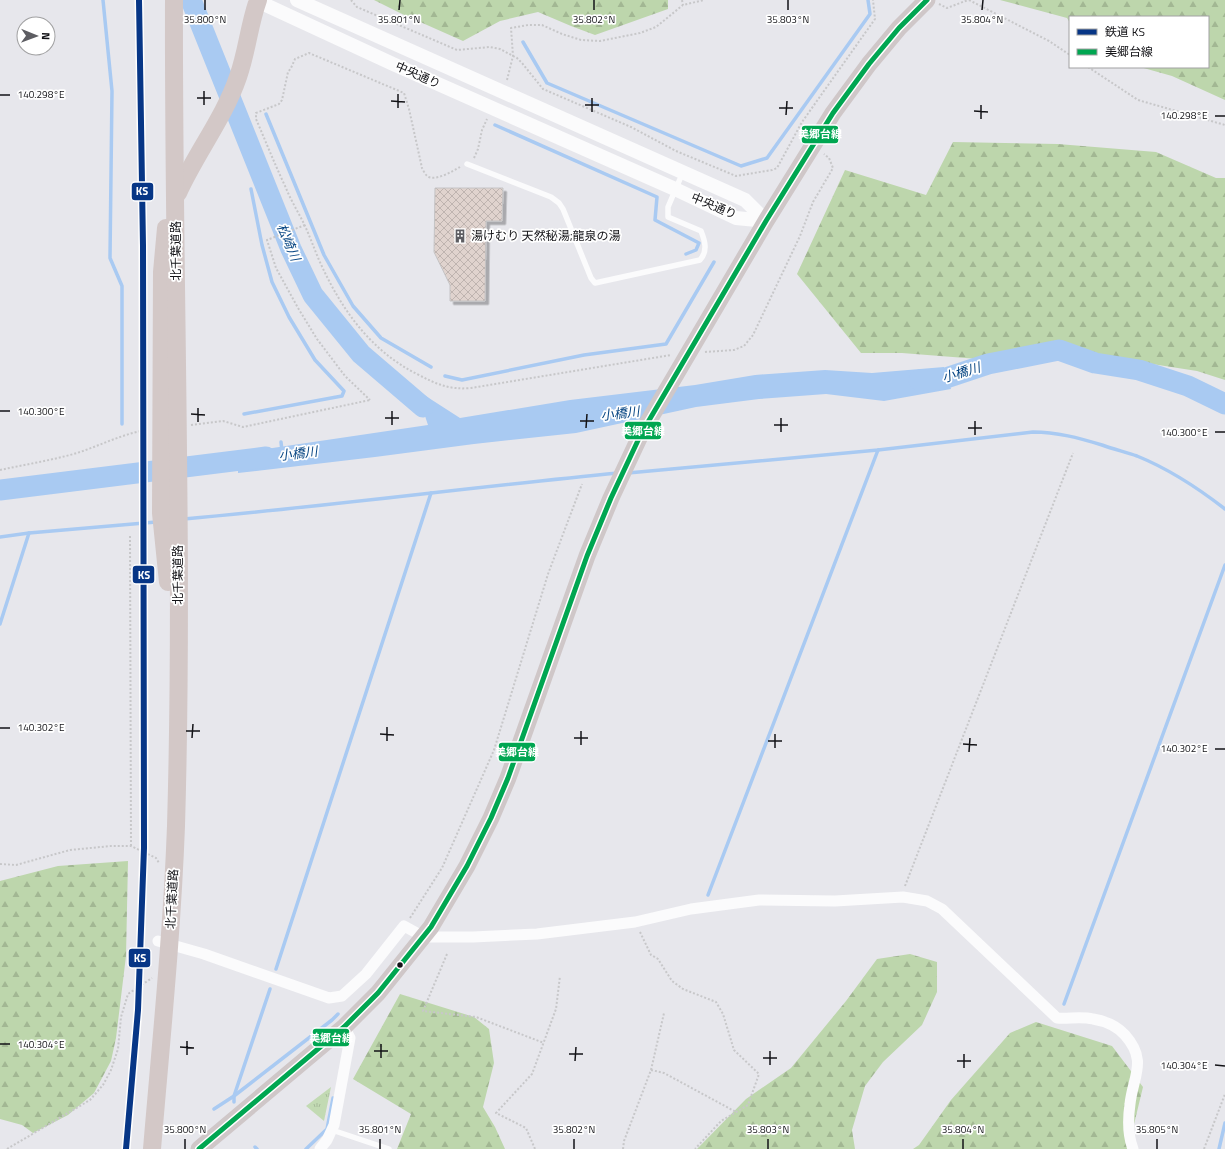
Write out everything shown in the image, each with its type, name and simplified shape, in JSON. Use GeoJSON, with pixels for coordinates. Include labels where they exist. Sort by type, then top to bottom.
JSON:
{"type":"FeatureCollection","features":[{"type":"Feature","properties":{"kind":"highway","name":"北千葉道路"},"geometry":{"type":"LineString","coordinates":[[152,1149],[170,935],[176,827],[178,701],[174,0]]}},
{"type":"Feature","properties":{"kind":"highway"},"geometry":{"type":"LineString","coordinates":[[178,701],[161,513],[162,272],[164,247],[169,215],[187,172],[221,113],[238,77],[257,0]]}},
{"type":"Feature","properties":{"kind":"main road"},"geometry":{"type":"LineString","coordinates":[[199,1149],[344,1027],[378,993],[424,937],[467,866],[491,818],[508,778],[587,556],[610,498],[641,434],[766,221],[833,114],[869,64],[899,28],[932,1]]}},
{"type":"Feature","properties":{"kind":"street","name":"中央通り"},"geometry":{"type":"LineString","coordinates":[[257,0],[393,64],[675,189],[736,218],[766,221]]}},
{"type":"Feature","properties":{"kind":"street","name":"中央通り"},"geometry":{"type":"LineString","coordinates":[[297,0],[745,200],[766,221]]}},
{"type":"Feature","properties":{"kind":"street"},"geometry":{"type":"LineString","coordinates":[[158,940],[204,954],[329,998],[342,996],[366,974],[404,926],[424,937],[473,937],[537,934],[635,922],[691,909],[759,900],[835,901],[903,897],[927,901],[942,909],[1057,1018],[1065,1019],[1083,1017],[1095,1019],[1110,1024],[1121,1031],[1132,1042],[1137,1054],[1138,1068],[1130,1104],[1129,1140],[1133,1149]]}},
{"type":"Feature","properties":{"kind":"street"},"geometry":{"type":"LineString","coordinates":[[320,1149],[327,1140],[334,1126],[350,1038],[344,1027]]}},
{"type":"Feature","properties":{"kind":"lane"},"geometry":{"type":"LineString","coordinates":[[467,164],[551,197],[559,203],[563,209],[591,278],[595,284],[700,260],[705,255],[706,242],[701,231],[668,217],[668,206],[684,172]]}},
{"type":"Feature","properties":{"kind":"lane"},"geometry":{"type":"LineString","coordinates":[[332,1130],[389,1149]]}},
{"type":"Feature","properties":{"kind":"path"},"geometry":{"type":"LineString","coordinates":[[351,0],[357,8],[458,50],[500,49],[522,63],[543,89],[631,127],[676,151],[736,176],[777,168],[802,122],[875,19],[873,0]]}},
{"type":"Feature","properties":{"kind":"path"},"geometry":{"type":"LineString","coordinates":[[682,0],[683,5]]}},
{"type":"Feature","properties":{"kind":"path"},"geometry":{"type":"LineString","coordinates":[[500,91],[508,80],[513,56],[512,28],[528,25],[542,25],[562,34],[581,40],[600,41],[640,34],[656,27],[683,5],[704,0]]}},
{"type":"Feature","properties":{"kind":"path"},"geometry":{"type":"LineString","coordinates":[[932,1],[947,8],[969,0],[1049,41],[1069,54]]}},
{"type":"Feature","properties":{"kind":"path"},"geometry":{"type":"LineString","coordinates":[[492,108],[482,130],[478,149],[472,161],[449,174],[434,178],[427,176],[422,168],[409,109],[404,94],[309,53],[295,59],[288,72],[282,100],[279,104],[256,113],[256,119],[286,189],[305,225],[319,260],[337,297],[355,324],[390,358],[410,371],[437,384],[457,389],[675,355]]}},
{"type":"Feature","properties":{"kind":"path"},"geometry":{"type":"LineString","coordinates":[[1090,68],[1138,100],[1225,125]]}},
{"type":"Feature","properties":{"kind":"path"},"geometry":{"type":"LineString","coordinates":[[705,352],[734,350],[744,346],[752,335],[800,236],[813,202],[833,168],[829,158],[812,146]]}},
{"type":"Feature","properties":{"kind":"path"},"geometry":{"type":"LineString","coordinates":[[184,426],[224,420],[243,427],[370,400],[345,376],[317,339],[276,268],[267,240],[305,225]]}},
{"type":"Feature","properties":{"kind":"path"},"geometry":{"type":"LineString","coordinates":[[0,470],[71,455],[138,432],[153,430]]}},
{"type":"Feature","properties":{"kind":"path"},"geometry":{"type":"LineString","coordinates":[[903,897],[905,886],[1073,453]]}},
{"type":"Feature","properties":{"kind":"path"},"geometry":{"type":"LineString","coordinates":[[404,926],[442,868],[494,750],[548,574],[582,484]]}},
{"type":"Feature","properties":{"kind":"path"},"geometry":{"type":"LineString","coordinates":[[130,536],[131,846]]}},
{"type":"Feature","properties":{"kind":"path"},"geometry":{"type":"LineString","coordinates":[[0,864],[16,865],[70,850],[112,846],[131,846],[156,858],[161,867]]}},
{"type":"Feature","properties":{"kind":"path"},"geometry":{"type":"LineString","coordinates":[[635,922],[651,955],[658,959],[672,980],[683,989],[716,1002],[723,1014],[734,1050],[759,1074],[748,1105],[721,1121],[695,1149]]}},
{"type":"Feature","properties":{"kind":"path"},"geometry":{"type":"LineString","coordinates":[[447,954],[423,1011],[476,1017],[544,1043]]}},
{"type":"Feature","properties":{"kind":"path"},"geometry":{"type":"LineString","coordinates":[[8,1149],[90,1100],[103,1085],[112,1070],[118,1049],[121,1017],[128,994],[152,979],[156,972]]}},
{"type":"Feature","properties":{"kind":"path"},"geometry":{"type":"LineString","coordinates":[[534,1149],[526,1128],[496,1113],[532,1074],[556,1009],[560,976]]}},
{"type":"Feature","properties":{"kind":"path"},"geometry":{"type":"LineString","coordinates":[[623,1149],[624,1141],[651,1070],[664,1013]]}},
{"type":"Feature","properties":{"kind":"path"},"geometry":{"type":"LineString","coordinates":[[651,1070],[664,1073],[736,1112]]}},
{"type":"Feature","properties":{"kind":"path"},"geometry":{"type":"LineString","coordinates":[[1204,1149],[1225,1094]]}},
{"type":"Feature","properties":{"kind":"green space"},"geometry":{"type":"Polygon","coordinates":[[[374,0],[668,0],[668,9],[595,35],[538,12],[500,21],[463,41],[374,0]]]}},
{"type":"Feature","properties":{"kind":"green space"},"geometry":{"type":"Polygon","coordinates":[[[1000,0],[1225,0],[1225,100],[1172,76],[1144,68],[1209,68],[1209,16],[1069,16],[1069,21],[1067,18],[1000,0]]]}},
{"type":"Feature","properties":{"kind":"green space"},"geometry":{"type":"Polygon","coordinates":[[[953,142],[1058,144],[1156,152],[1216,178],[1225,178],[1225,380],[1197,371],[1075,352],[978,359],[902,353],[861,353],[797,274],[845,170],[926,195],[953,142]]]}},
{"type":"Feature","properties":{"kind":"green space"},"geometry":{"type":"Polygon","coordinates":[[[128,861],[126,956],[116,1038],[111,1061],[94,1093],[68,1115],[33,1133],[22,1125],[0,1119],[0,881],[58,866],[128,861]]]}},
{"type":"Feature","properties":{"kind":"green space"},"geometry":{"type":"Polygon","coordinates":[[[910,954],[937,962],[937,992],[922,1025],[883,1062],[865,1086],[852,1130],[855,1149],[697,1149],[746,1099],[791,1068],[846,1001],[877,959],[910,954]]]}},
{"type":"Feature","properties":{"kind":"green space"},"geometry":{"type":"Polygon","coordinates":[[[400,994],[474,1017],[489,1029],[494,1063],[483,1107],[495,1127],[505,1149],[397,1149],[411,1114],[353,1079],[400,994]]]}},
{"type":"Feature","properties":{"kind":"green space"},"geometry":{"type":"Polygon","coordinates":[[[1036,1022],[1112,1046],[1143,1087],[1128,1149],[913,1149],[919,1145],[951,1100],[1010,1033],[1036,1022]]]}},
{"type":"Feature","properties":{"kind":"green space"},"geometry":{"type":"Polygon","coordinates":[[[331,1087],[324,1121],[306,1106],[331,1087]]]}},
{"type":"Feature","properties":{"kind":"water"},"geometry":{"type":"Polygon","coordinates":[[[944,367],[951,389],[884,401],[826,394],[759,399],[696,407],[576,433],[238,473],[238,453],[428,425],[425,416],[381,384],[418,391],[460,418],[570,400],[695,385],[755,375],[825,370],[872,373],[944,367]]]}},
{"type":"Feature","properties":{"kind":"building","name":"湯けむり 天然秘湯;龍泉の湯"},"geometry":{"type":"Polygon","coordinates":[[[435,188],[503,188],[502,221],[486,221],[485,301],[450,301],[450,285],[434,252],[435,188]]]}},
{"type":"Feature","properties":{"kind":"waterway"},"geometry":{"type":"LineString","coordinates":[[103,0],[112,91],[110,258],[122,286],[122,424]]}},
{"type":"Feature","properties":{"kind":"waterway","name":"松崎川"},"geometry":{"type":"LineString","coordinates":[[191,0],[291,249],[313,295],[361,354],[423,407]]}},
{"type":"Feature","properties":{"kind":"waterway"},"geometry":{"type":"LineString","coordinates":[[523,42],[547,83],[741,166],[767,158],[870,14],[868,0]]}},
{"type":"Feature","properties":{"kind":"waterway"},"geometry":{"type":"LineString","coordinates":[[266,114],[324,255],[353,306],[381,338],[431,367]]}},
{"type":"Feature","properties":{"kind":"waterway"},"geometry":{"type":"LineString","coordinates":[[495,125],[657,197],[655,220],[699,243],[696,250],[686,254]]}},
{"type":"Feature","properties":{"kind":"waterway"},"geometry":{"type":"LineString","coordinates":[[244,414],[342,396],[344,391],[315,360],[289,317],[272,282],[262,245],[251,189]]}},
{"type":"Feature","properties":{"kind":"waterway"},"geometry":{"type":"LineString","coordinates":[[445,376],[462,380],[584,355],[666,344],[714,262]]}},
{"type":"Feature","properties":{"kind":"waterway","name":"小橋川"},"geometry":{"type":"LineString","coordinates":[[919,380],[943,379],[988,364],[1059,350],[1095,363],[1139,370],[1188,386],[1225,404]]}},
{"type":"Feature","properties":{"kind":"waterway"},"geometry":{"type":"LineString","coordinates":[[628,473],[878,450],[1042,432],[1076,438],[1137,456],[1183,480],[1225,509]]}},
{"type":"Feature","properties":{"kind":"waterway"},"geometry":{"type":"LineString","coordinates":[[281,442],[282,451]]}},
{"type":"Feature","properties":{"kind":"waterway"},"geometry":{"type":"LineString","coordinates":[[708,895],[878,450]]}},
{"type":"Feature","properties":{"kind":"waterway","name":"小橋川"},"geometry":{"type":"LineString","coordinates":[[0,490],[266,457]]}},
{"type":"Feature","properties":{"kind":"waterway"},"geometry":{"type":"LineString","coordinates":[[184,519],[618,473]]}},
{"type":"Feature","properties":{"kind":"waterway"},"geometry":{"type":"LineString","coordinates":[[276,969],[431,493]]}},
{"type":"Feature","properties":{"kind":"waterway"},"geometry":{"type":"LineString","coordinates":[[0,537],[29,533],[156,522]]}},
{"type":"Feature","properties":{"kind":"waterway"},"geometry":{"type":"LineString","coordinates":[[0,624],[29,533]]}},
{"type":"Feature","properties":{"kind":"waterway"},"geometry":{"type":"LineString","coordinates":[[1064,1004],[1225,565]]}},
{"type":"Feature","properties":{"kind":"waterway"},"geometry":{"type":"LineString","coordinates":[[234,1102],[234,1096],[270,989]]}},
{"type":"Feature","properties":{"kind":"waterway"},"geometry":{"type":"LineString","coordinates":[[214,1109],[234,1096],[338,1014]]}},
{"type":"Feature","properties":{"kind":"waterway"},"geometry":{"type":"LineString","coordinates":[[306,1149],[327,1129],[333,1098]]}},
{"type":"Feature","properties":{"kind":"waterway"},"geometry":{"type":"LineString","coordinates":[[1219,1149],[1225,1123]]}},
{"type":"Feature","properties":{"kind":"rail line","name":"KS"},"geometry":{"type":"LineString","coordinates":[[126,1149],[138,1010],[144,848],[143,246],[139,0]]}},
{"type":"Feature","properties":{"kind":"transit line","name":"美郷台線"},"geometry":{"type":"LineString","coordinates":[[199,1149],[344,1027],[378,993],[431,927],[467,866],[491,818],[508,778],[587,556],[611,498],[641,434],[766,221],[833,113],[869,64],[899,28],[927,0]]}},
{"type":"Feature","properties":{"kind":"place","name":"湯けむり 天然秘湯;龍泉の湯"},"geometry":{"type":"Point","coordinates":[460,236]}}]}
